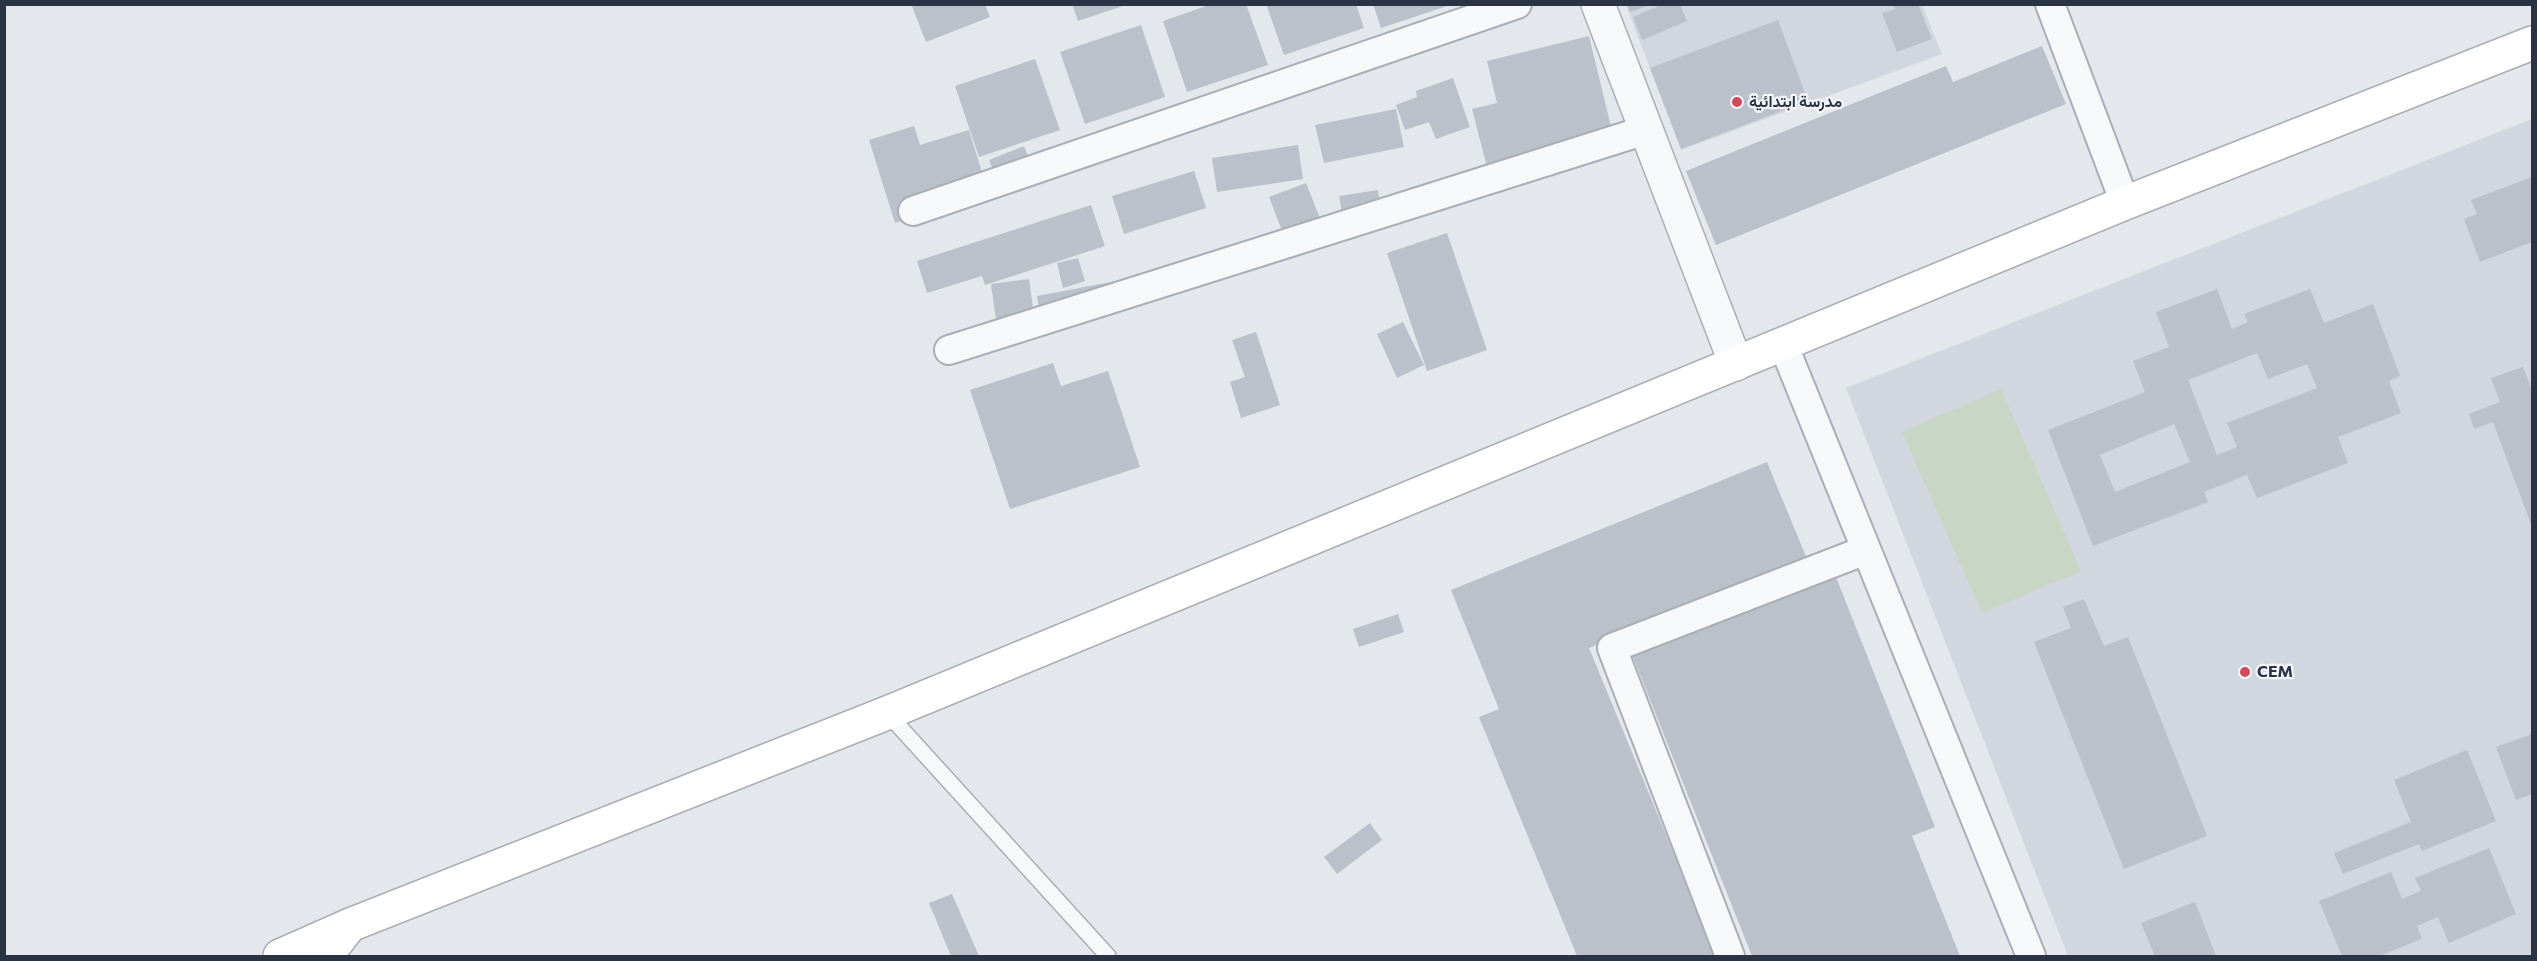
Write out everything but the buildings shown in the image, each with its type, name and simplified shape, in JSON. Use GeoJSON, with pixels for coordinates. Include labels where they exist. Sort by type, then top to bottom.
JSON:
{"type":"FeatureCollection","features":[{"type":"Feature","properties":{"kind":"main road"},"geometry":{"type":"LineString","coordinates":[[281,956],[350,925],[887,713],[2125,203],[2532,43]]}},
{"type":"Feature","properties":{"kind":"main road"},"geometry":{"type":"LineString","coordinates":[[326,957],[350,925]]}},
{"type":"Feature","properties":{"kind":"street"},"geometry":{"type":"LineString","coordinates":[[914,211],[1517,4]]}},
{"type":"Feature","properties":{"kind":"street"},"geometry":{"type":"LineString","coordinates":[[1598,4],[1736,364]]}},
{"type":"Feature","properties":{"kind":"street"},"geometry":{"type":"LineString","coordinates":[[2050,4],[2125,203]]}},
{"type":"Feature","properties":{"kind":"street"},"geometry":{"type":"LineString","coordinates":[[949,350],[1646,130]]}},
{"type":"Feature","properties":{"kind":"street"},"geometry":{"type":"LineString","coordinates":[[1783,344],[2031,957]]}},
{"type":"Feature","properties":{"kind":"street"},"geometry":{"type":"LineString","coordinates":[[1730,957],[1612,648],[1866,550]]}},
{"type":"Feature","properties":{"kind":"lane"},"geometry":{"type":"LineString","coordinates":[[887,713],[1108,957]]}},
{"type":"Feature","properties":{"kind":"shaded area","name":"مدرسة ابتدائية"},"geometry":{"type":"Polygon","coordinates":[[[1626,5],[1922,5],[1942,54],[1681,150],[1626,5]]]}},
{"type":"Feature","properties":{"kind":"shaded area","name":"CEM"},"geometry":{"type":"Polygon","coordinates":[[[2532,119],[2532,956],[2068,956],[1846,388],[2532,119]]]}},
{"type":"Feature","properties":{"kind":"green space"},"geometry":{"type":"Polygon","coordinates":[[[2001,389],[2081,571],[1982,613],[1902,432],[2001,389]]]}},
{"type":"Feature","properties":{"kind":"place","name":"مدرسة ابتدائية"},"geometry":{"type":"Point","coordinates":[1737,102]}},
{"type":"Feature","properties":{"kind":"place","name":"CEM"},"geometry":{"type":"Point","coordinates":[2245,672]}}]}
